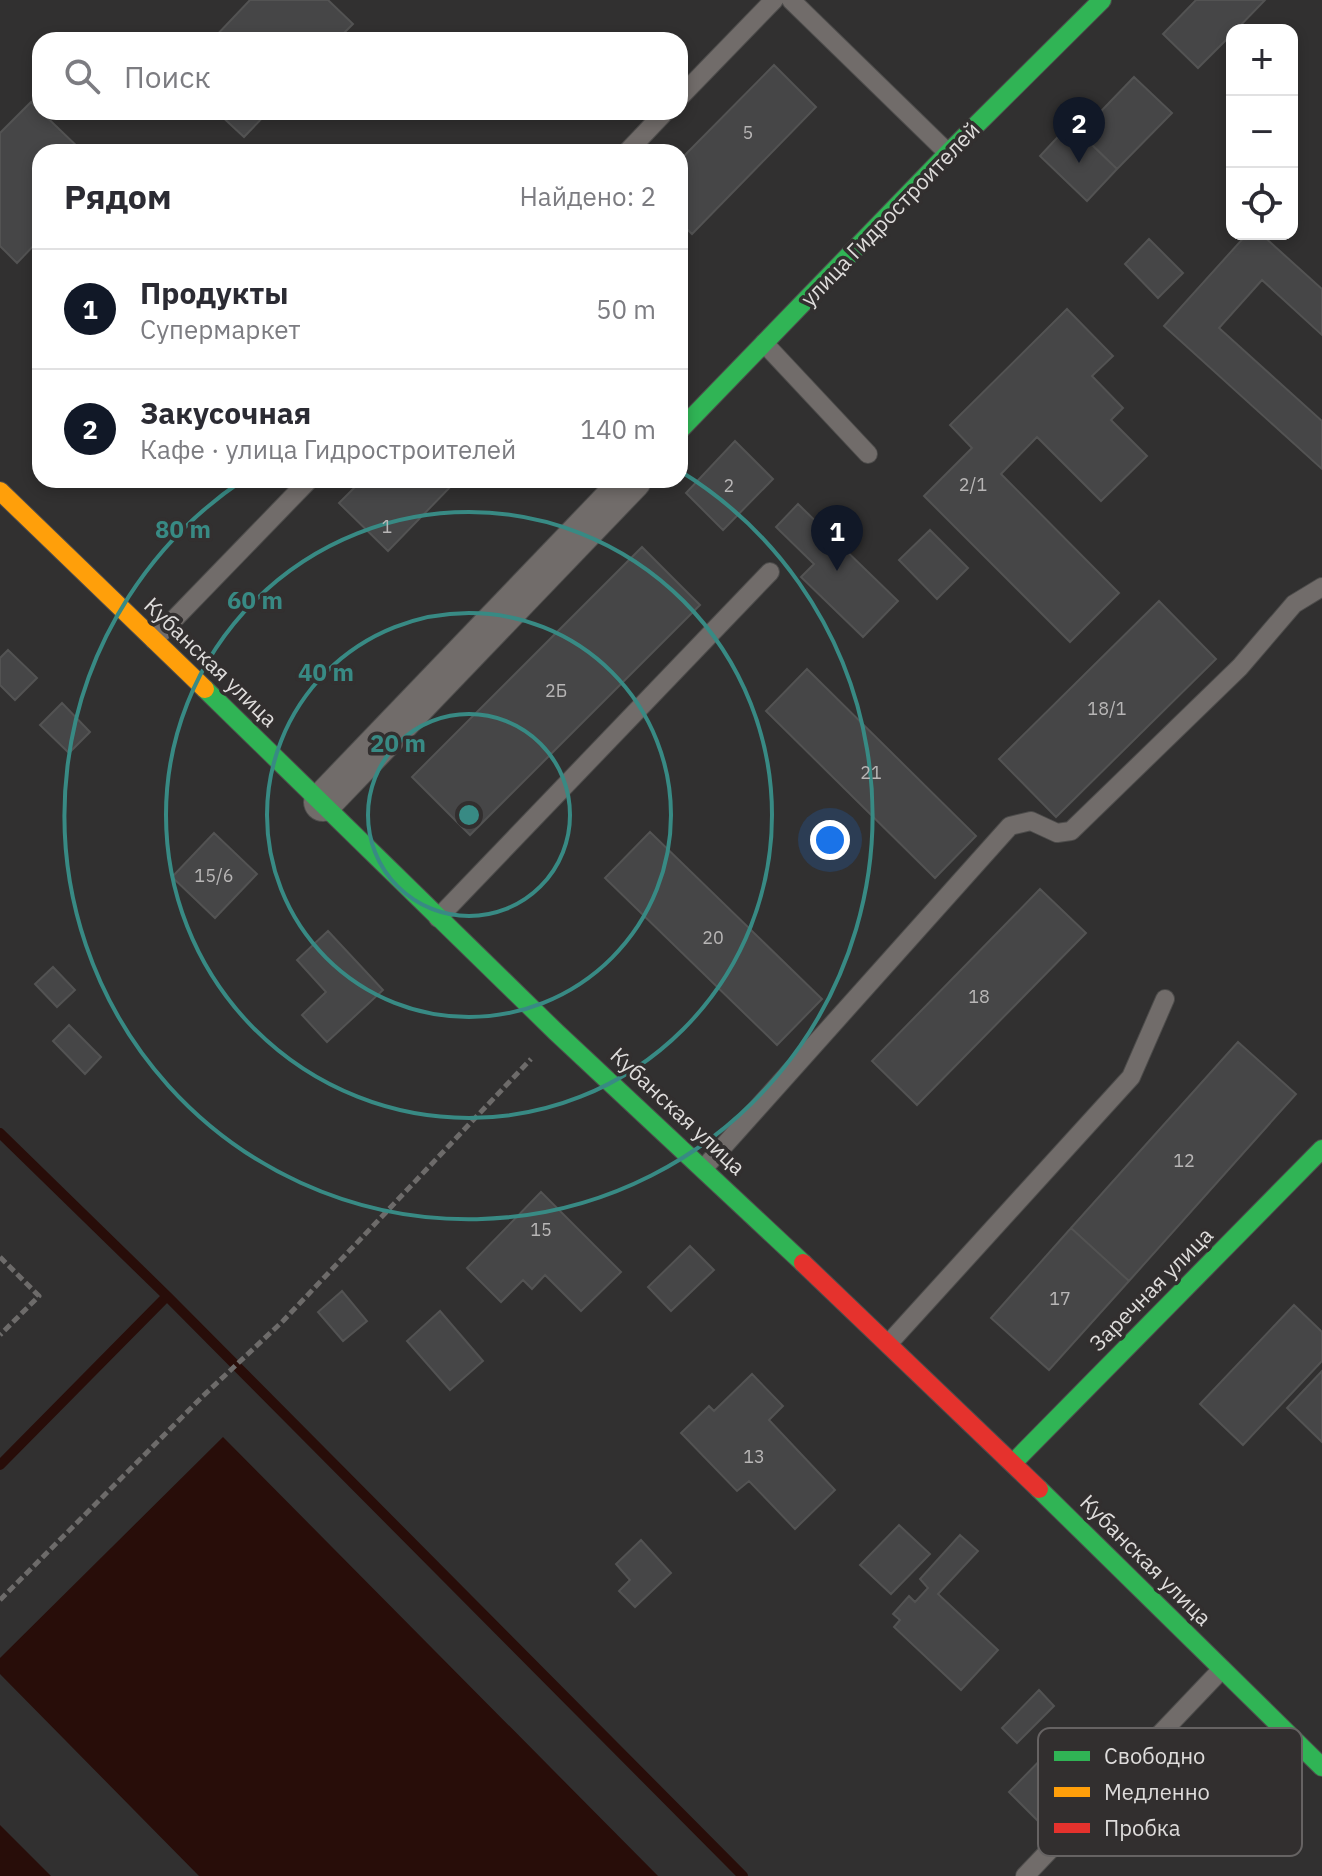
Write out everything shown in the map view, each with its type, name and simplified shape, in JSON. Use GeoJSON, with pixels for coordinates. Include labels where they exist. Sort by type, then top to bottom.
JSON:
{"type":"FeatureCollection","features":[{"type":"Feature","properties":{"kind":"street","name":"улица Гидростроителей"},"geometry":{"type":"LineString","coordinates":[[688,422],[948,153],[1102,0]]}},
{"type":"Feature","properties":{"kind":"street"},"geometry":{"type":"LineString","coordinates":[[323,802],[624,488]]}},
{"type":"Feature","properties":{"kind":"street","name":"Кубанская улица"},"geometry":{"type":"LineString","coordinates":[[0,491],[556,1032],[889,1343],[1282,1728]]}},
{"type":"Feature","properties":{"kind":"street","name":"Заречная улица"},"geometry":{"type":"LineString","coordinates":[[1013,1463],[1322,1149]]}},
{"type":"Feature","properties":{"kind":"street","name":"Кубанская улица"},"geometry":{"type":"LineString","coordinates":[[1302,1747],[1322,1767]]}},
{"type":"Feature","properties":{"kind":"lane"},"geometry":{"type":"LineString","coordinates":[[688,89],[774,0]]}},
{"type":"Feature","properties":{"kind":"lane"},"geometry":{"type":"LineString","coordinates":[[791,0],[948,153]]}},
{"type":"Feature","properties":{"kind":"lane"},"geometry":{"type":"LineString","coordinates":[[635,144],[657,120]]}},
{"type":"Feature","properties":{"kind":"lane"},"geometry":{"type":"LineString","coordinates":[[764,343],[868,454]]}},
{"type":"Feature","properties":{"kind":"lane"},"geometry":{"type":"LineString","coordinates":[[154,640],[301,488]]}},
{"type":"Feature","properties":{"kind":"lane"},"geometry":{"type":"LineString","coordinates":[[438,918],[770,572]]}},
{"type":"Feature","properties":{"kind":"lane"},"geometry":{"type":"LineString","coordinates":[[704,1168],[1010,826],[1031,821],[1057,833],[1071,831],[1240,667],[1294,604],[1322,587]]}},
{"type":"Feature","properties":{"kind":"lane"},"geometry":{"type":"LineString","coordinates":[[889,1343],[1131,1077],[1165,999]]}},
{"type":"Feature","properties":{"kind":"lane"},"geometry":{"type":"LineString","coordinates":[[1166,1728],[1222,1669]]}},
{"type":"Feature","properties":{"kind":"lane"},"geometry":{"type":"LineString","coordinates":[[1025,1876],[1044,1856]]}},
{"type":"Feature","properties":{"kind":"path"},"geometry":{"type":"LineString","coordinates":[[0,1600],[203,1396],[283,1321],[556,1032]]}},
{"type":"Feature","properties":{"kind":"path"},"geometry":{"type":"LineString","coordinates":[[0,1257],[39,1296],[0,1335]]}},
{"type":"Feature","properties":{"kind":"shaded area"},"geometry":{"type":"Polygon","coordinates":[[[223,1437],[658,1876],[199,1876],[0,1674],[0,1658],[223,1437]]]}},
{"type":"Feature","properties":{"kind":"shaded area"},"geometry":{"type":"Polygon","coordinates":[[[0,1825],[51,1876],[0,1876],[0,1825]]]}},
{"type":"Feature","properties":{"kind":"building"},"geometry":{"type":"Polygon","coordinates":[[[250,0],[328,0],[353,24],[345,32],[220,32],[250,0]]]}},
{"type":"Feature","properties":{"kind":"building"},"geometry":{"type":"Polygon","coordinates":[[[1196,0],[1265,0],[1242,24],[1226,24],[1226,40],[1198,68],[1163,34],[1196,0]]]}},
{"type":"Feature","properties":{"kind":"building"},"geometry":{"type":"Polygon","coordinates":[[[774,65],[816,107],[692,234],[688,230],[688,152],[774,65]]]}},
{"type":"Feature","properties":{"kind":"building"},"geometry":{"type":"Polygon","coordinates":[[[1134,77],[1172,113],[1117,169],[1080,133],[1134,77]]]}},
{"type":"Feature","properties":{"kind":"building"},"geometry":{"type":"Polygon","coordinates":[[[31,102],[32,120],[50,120],[75,144],[32,144],[32,247],[17,263],[0,246],[0,133],[31,102]]]}},
{"type":"Feature","properties":{"kind":"building"},"geometry":{"type":"Polygon","coordinates":[[[226,120],[260,120],[244,137],[226,120]]]}},
{"type":"Feature","properties":{"kind":"building"},"geometry":{"type":"Polygon","coordinates":[[[1070,124],[1117,169],[1087,201],[1040,156],[1070,124]]]}},
{"type":"Feature","properties":{"kind":"building"},"geometry":{"type":"Polygon","coordinates":[[[1149,239],[1183,273],[1158,298],[1125,264],[1149,239]]]}},
{"type":"Feature","properties":{"kind":"building"},"geometry":{"type":"Polygon","coordinates":[[[1242,240],[1268,240],[1322,289],[1322,335],[1262,280],[1219,328],[1322,421],[1322,469],[1164,326],[1242,240]]]}},
{"type":"Feature","properties":{"kind":"building"},"geometry":{"type":"Polygon","coordinates":[[[1067,309],[1113,356],[1092,376],[1123,408],[1111,420],[1147,456],[1101,501],[1037,437],[1001,474],[1119,593],[1070,642],[924,496],[972,448],[950,425],[1067,309]]]}},
{"type":"Feature","properties":{"kind":"building"},"geometry":{"type":"Polygon","coordinates":[[[735,441],[773,479],[723,530],[686,493],[735,441]]]}},
{"type":"Feature","properties":{"kind":"building"},"geometry":{"type":"Polygon","coordinates":[[[354,488],[449,488],[388,551],[339,503],[354,488]]]}},
{"type":"Feature","properties":{"kind":"building"},"geometry":{"type":"Polygon","coordinates":[[[798,504],[898,601],[863,637],[801,577],[814,564],[776,527],[798,504]]]}},
{"type":"Feature","properties":{"kind":"building"},"geometry":{"type":"Polygon","coordinates":[[[930,530],[968,568],[937,599],[899,560],[930,530]]]}},
{"type":"Feature","properties":{"kind":"building"},"geometry":{"type":"Polygon","coordinates":[[[642,547],[700,605],[470,835],[412,777],[642,547]]]}},
{"type":"Feature","properties":{"kind":"building"},"geometry":{"type":"Polygon","coordinates":[[[1159,601],[1216,659],[1056,817],[999,759],[1159,601]]]}},
{"type":"Feature","properties":{"kind":"building"},"geometry":{"type":"Polygon","coordinates":[[[8,650],[37,678],[15,700],[0,685],[0,658],[8,650]]]}},
{"type":"Feature","properties":{"kind":"building"},"geometry":{"type":"Polygon","coordinates":[[[807,669],[976,836],[935,878],[766,711],[807,669]]]}},
{"type":"Feature","properties":{"kind":"building"},"geometry":{"type":"Polygon","coordinates":[[[62,703],[90,732],[69,753],[40,725],[62,703]]]}},
{"type":"Feature","properties":{"kind":"building"},"geometry":{"type":"Polygon","coordinates":[[[650,832],[822,999],[777,1045],[605,878],[650,832]]]}},
{"type":"Feature","properties":{"kind":"building"},"geometry":{"type":"Polygon","coordinates":[[[214,833],[257,874],[215,918],[172,877],[214,833]]]}},
{"type":"Feature","properties":{"kind":"building"},"geometry":{"type":"Polygon","coordinates":[[[1040,889],[1086,933],[917,1105],[872,1061],[1040,889]]]}},
{"type":"Feature","properties":{"kind":"building"},"geometry":{"type":"Polygon","coordinates":[[[328,931],[383,990],[327,1042],[302,1015],[326,992],[297,960],[328,931]]]}},
{"type":"Feature","properties":{"kind":"building"},"geometry":{"type":"Polygon","coordinates":[[[53,967],[75,990],[57,1007],[35,984],[53,967]]]}},
{"type":"Feature","properties":{"kind":"building"},"geometry":{"type":"Polygon","coordinates":[[[69,1025],[101,1057],[85,1074],[53,1041],[69,1025]]]}},
{"type":"Feature","properties":{"kind":"building"},"geometry":{"type":"Polygon","coordinates":[[[1238,1042],[1296,1094],[1129,1281],[1071,1228],[1238,1042]]]}},
{"type":"Feature","properties":{"kind":"building"},"geometry":{"type":"Polygon","coordinates":[[[541,1192],[621,1272],[581,1311],[545,1275],[532,1289],[523,1280],[501,1302],[467,1268],[541,1192]]]}},
{"type":"Feature","properties":{"kind":"building"},"geometry":{"type":"Polygon","coordinates":[[[1071,1228],[1129,1281],[1049,1370],[991,1318],[1071,1228]]]}},
{"type":"Feature","properties":{"kind":"building"},"geometry":{"type":"Polygon","coordinates":[[[690,1246],[714,1270],[671,1311],[648,1287],[690,1246]]]}},
{"type":"Feature","properties":{"kind":"building"},"geometry":{"type":"Polygon","coordinates":[[[342,1291],[367,1321],[343,1341],[318,1312],[342,1291]]]}},
{"type":"Feature","properties":{"kind":"building"},"geometry":{"type":"Polygon","coordinates":[[[1294,1305],[1322,1332],[1322,1361],[1243,1445],[1200,1404],[1294,1305]]]}},
{"type":"Feature","properties":{"kind":"building"},"geometry":{"type":"Polygon","coordinates":[[[440,1311],[483,1361],[450,1390],[407,1341],[440,1311]]]}},
{"type":"Feature","properties":{"kind":"building"},"geometry":{"type":"Polygon","coordinates":[[[1322,1371],[1322,1442],[1287,1408],[1322,1371]]]}},
{"type":"Feature","properties":{"kind":"building"},"geometry":{"type":"Polygon","coordinates":[[[752,1374],[783,1406],[769,1420],[835,1490],[795,1529],[749,1481],[737,1491],[681,1433],[709,1406],[714,1411],[752,1374]]]}},
{"type":"Feature","properties":{"kind":"building"},"geometry":{"type":"Polygon","coordinates":[[[899,1525],[930,1554],[891,1594],[860,1565],[899,1525]]]}},
{"type":"Feature","properties":{"kind":"building"},"geometry":{"type":"Polygon","coordinates":[[[960,1535],[978,1551],[938,1594],[998,1650],[961,1690],[894,1627],[900,1620],[893,1614],[909,1596],[915,1602],[928,1588],[920,1579],[960,1535]]]}},
{"type":"Feature","properties":{"kind":"building"},"geometry":{"type":"Polygon","coordinates":[[[641,1540],[671,1573],[635,1607],[619,1591],[630,1580],[616,1564],[641,1540]]]}},
{"type":"Feature","properties":{"kind":"building"},"geometry":{"type":"Polygon","coordinates":[[[1039,1690],[1054,1706],[1017,1743],[1002,1728],[1039,1690]]]}},
{"type":"Feature","properties":{"kind":"building"},"geometry":{"type":"Polygon","coordinates":[[[1038,1762],[1038,1821],[1009,1792],[1038,1762]]]}},
{"type":"Feature","properties":{"kind":"waterway"},"geometry":{"type":"LineString","coordinates":[[0,1133],[167,1296],[0,1465]]}},
{"type":"Feature","properties":{"kind":"waterway"},"geometry":{"type":"LineString","coordinates":[[167,1296],[743,1876]]}},
{"type":"Feature","properties":{"kind":"traffic: fast"},"geometry":{"type":"LineString","coordinates":[[688,422],[948,153],[1102,0]]}},
{"type":"Feature","properties":{"kind":"traffic: fast"},"geometry":{"type":"LineString","coordinates":[[205,689],[556,1032],[803,1263]]}},
{"type":"Feature","properties":{"kind":"traffic: fast"},"geometry":{"type":"LineString","coordinates":[[1013,1463],[1322,1149]]}},
{"type":"Feature","properties":{"kind":"traffic: fast"},"geometry":{"type":"LineString","coordinates":[[1039,1489],[1282,1728]]}},
{"type":"Feature","properties":{"kind":"traffic: fast"},"geometry":{"type":"LineString","coordinates":[[1302,1747],[1322,1767]]}},
{"type":"Feature","properties":{"kind":"traffic: slow"},"geometry":{"type":"LineString","coordinates":[[0,491],[205,689]]}},
{"type":"Feature","properties":{"kind":"traffic: jam"},"geometry":{"type":"LineString","coordinates":[[803,1263],[1039,1489]]}},
{"type":"Feature","properties":{"kind":"place","name":"Закусочная"},"geometry":{"type":"Point","coordinates":[1079,163]}},
{"type":"Feature","properties":{"kind":"place","name":"Продукты"},"geometry":{"type":"Point","coordinates":[837,571]}}]}
